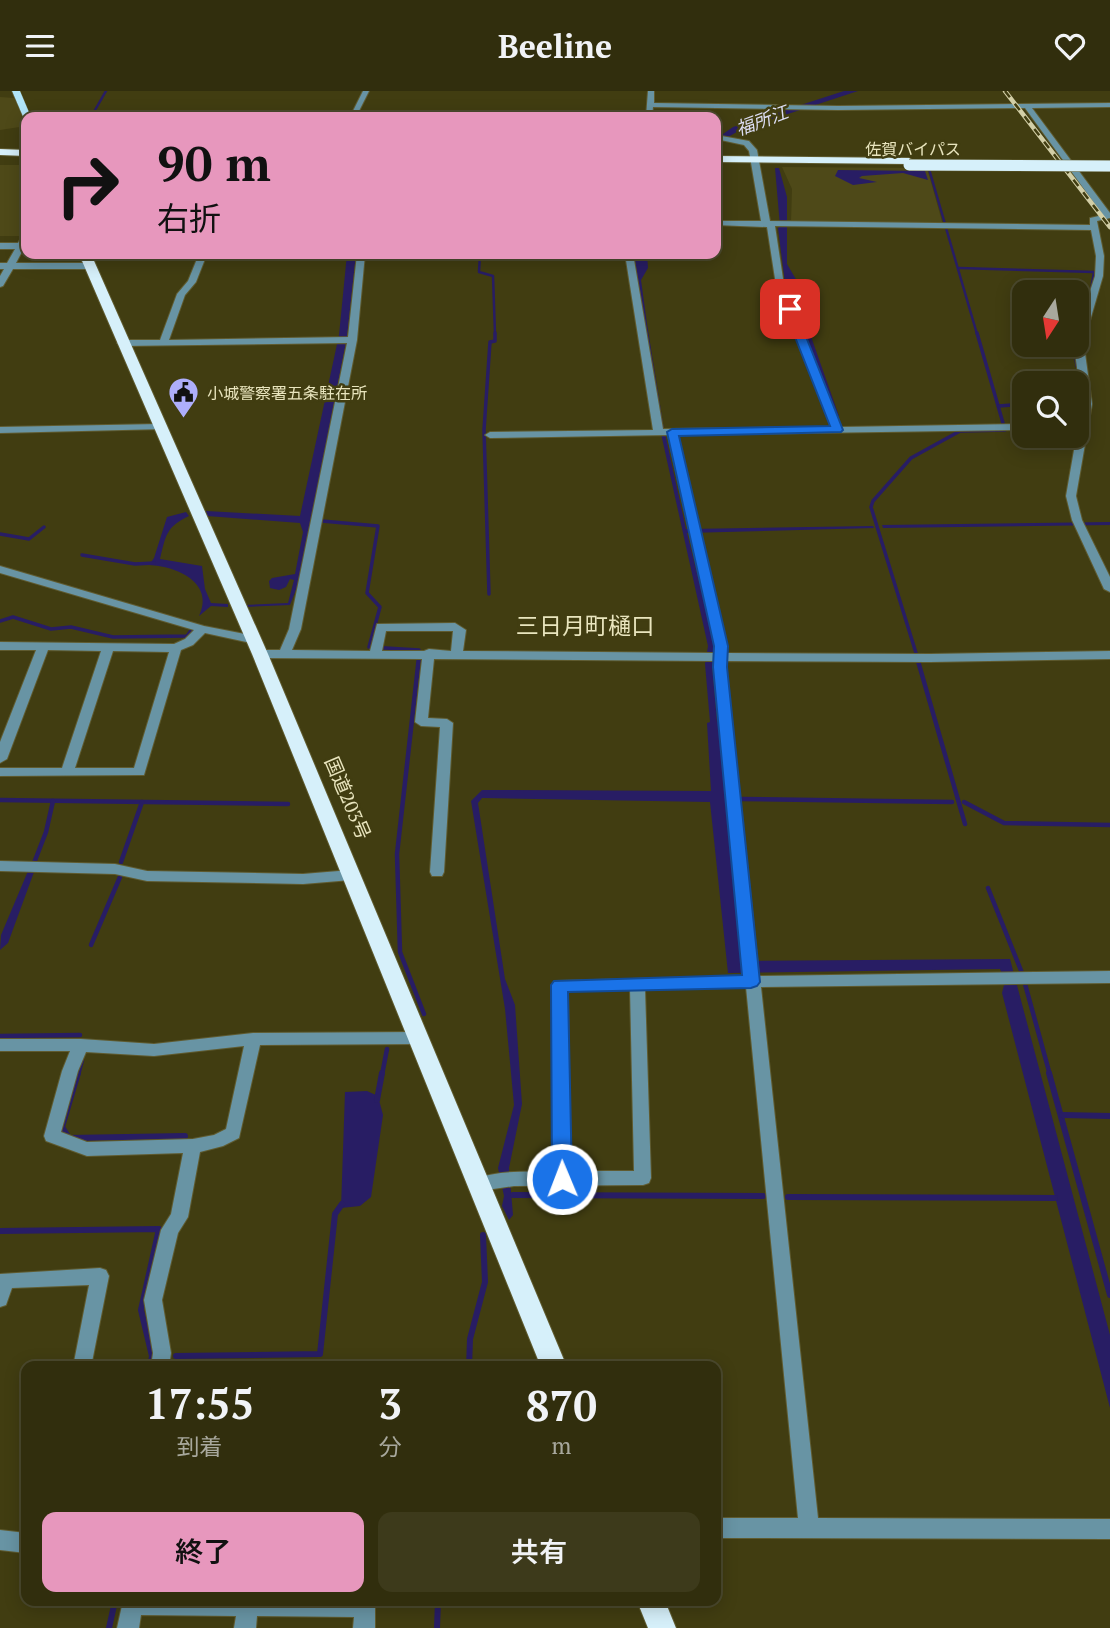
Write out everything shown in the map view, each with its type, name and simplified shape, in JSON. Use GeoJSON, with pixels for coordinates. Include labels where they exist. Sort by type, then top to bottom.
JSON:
{"type":"FeatureCollection","features":[{"type":"Feature","properties":{"kind":"highway"},"geometry":{"type":"LineString","coordinates":[[0,158],[21,158]]}},
{"type":"Feature","properties":{"kind":"highway","name":"佐賀バイパス"},"geometry":{"type":"LineString","coordinates":[[721,161],[1110,164]]}},
{"type":"Feature","properties":{"kind":"highway","name":"国道203号"},"geometry":{"type":"LineString","coordinates":[[88,260],[256,647],[420,1038],[487,1183],[552,1361]]}},
{"type":"Feature","properties":{"kind":"highway"},"geometry":{"type":"LineString","coordinates":[[653,1606],[662,1628]]}},
{"type":"Feature","properties":{"kind":"main road"},"geometry":{"type":"LineString","coordinates":[[16,91],[25,112]]}},
{"type":"Feature","properties":{"kind":"street"},"geometry":{"type":"LineString","coordinates":[[356,112],[366,91]]}},
{"type":"Feature","properties":{"kind":"street"},"geometry":{"type":"LineString","coordinates":[[650,112],[651,106],[648,102],[651,91]]}},
{"type":"Feature","properties":{"kind":"street"},"geometry":{"type":"LineString","coordinates":[[651,106],[812,108],[895,103],[1028,102],[1110,105]]}},
{"type":"Feature","properties":{"kind":"street"},"geometry":{"type":"LineString","coordinates":[[1028,102],[1106,206],[1108,216],[1093,220],[1100,256],[1099,276],[1082,331],[1080,353],[1082,371]]}},
{"type":"Feature","properties":{"kind":"street"},"geometry":{"type":"LineString","coordinates":[[721,138],[746,143],[753,150],[772,224],[780,285],[837,430]]}},
{"type":"Feature","properties":{"kind":"street"},"geometry":{"type":"LineString","coordinates":[[721,223],[1094,228]]}},
{"type":"Feature","properties":{"kind":"street"},"geometry":{"type":"LineString","coordinates":[[0,246],[21,246]]}},
{"type":"Feature","properties":{"kind":"street"},"geometry":{"type":"LineString","coordinates":[[0,284],[4,266],[21,246]]}},
{"type":"Feature","properties":{"kind":"street"},"geometry":{"type":"LineString","coordinates":[[163,343],[181,294],[192,282],[201,259]]}},
{"type":"Feature","properties":{"kind":"street"},"geometry":{"type":"LineString","coordinates":[[285,652],[295,629],[352,340],[360,259]]}},
{"type":"Feature","properties":{"kind":"street"},"geometry":{"type":"LineString","coordinates":[[630,259],[658,432]]}},
{"type":"Feature","properties":{"kind":"street"},"geometry":{"type":"LineString","coordinates":[[4,266],[88,260]]}},
{"type":"Feature","properties":{"kind":"street"},"geometry":{"type":"LineString","coordinates":[[122,343],[352,340]]}},
{"type":"Feature","properties":{"kind":"street"},"geometry":{"type":"LineString","coordinates":[[490,435],[1012,426]]}},
{"type":"Feature","properties":{"kind":"street"},"geometry":{"type":"LineString","coordinates":[[0,430],[160,427]]}},
{"type":"Feature","properties":{"kind":"street"},"geometry":{"type":"LineString","coordinates":[[672,432],[722,656],[720,667],[751,982],[809,1527]]}},
{"type":"Feature","properties":{"kind":"street"},"geometry":{"type":"LineString","coordinates":[[1077,448],[1072,496],[1079,523],[1110,589]]}},
{"type":"Feature","properties":{"kind":"street"},"geometry":{"type":"LineString","coordinates":[[0,569],[256,647],[285,652],[376,649],[429,653],[701,656],[1110,655]]}},
{"type":"Feature","properties":{"kind":"street"},"geometry":{"type":"LineString","coordinates":[[376,649],[381,627],[455,627],[460,630],[457,653]]}},
{"type":"Feature","properties":{"kind":"street"},"geometry":{"type":"LineString","coordinates":[[0,646],[176,648],[190,642],[202,629]]}},
{"type":"Feature","properties":{"kind":"street"},"geometry":{"type":"LineString","coordinates":[[0,759],[44,646]]}},
{"type":"Feature","properties":{"kind":"street"},"geometry":{"type":"LineString","coordinates":[[67,772],[108,647]]}},
{"type":"Feature","properties":{"kind":"street"},"geometry":{"type":"LineString","coordinates":[[0,772],[139,772],[176,648]]}},
{"type":"Feature","properties":{"kind":"street"},"geometry":{"type":"LineString","coordinates":[[429,653],[421,722],[447,723],[437,871]]}},
{"type":"Feature","properties":{"kind":"street"},"geometry":{"type":"LineString","coordinates":[[0,866],[115,869],[147,876],[303,879],[351,875]]}},
{"type":"Feature","properties":{"kind":"street"},"geometry":{"type":"LineString","coordinates":[[562,1179],[560,985],[1110,977]]}},
{"type":"Feature","properties":{"kind":"street"},"geometry":{"type":"LineString","coordinates":[[487,1183],[514,1179],[643,1178],[637,983]]}},
{"type":"Feature","properties":{"kind":"street"},"geometry":{"type":"LineString","coordinates":[[0,1045],[81,1045],[154,1050],[253,1039],[420,1038]]}},
{"type":"Feature","properties":{"kind":"street"},"geometry":{"type":"LineString","coordinates":[[81,1045],[70,1070],[52,1136],[87,1149],[193,1146],[217,1141],[233,1133],[253,1039]]}},
{"type":"Feature","properties":{"kind":"street"},"geometry":{"type":"LineString","coordinates":[[161,1361],[162,1353],[153,1300],[170,1230],[179,1217],[193,1146]]}},
{"type":"Feature","properties":{"kind":"street"},"geometry":{"type":"LineString","coordinates":[[0,1299],[5,1280],[100,1276],[83,1361]]}},
{"type":"Feature","properties":{"kind":"street"},"geometry":{"type":"LineString","coordinates":[[721,1528],[1110,1529]]}},
{"type":"Feature","properties":{"kind":"street"},"geometry":{"type":"LineString","coordinates":[[0,1540],[21,1542]]}},
{"type":"Feature","properties":{"kind":"street"},"geometry":{"type":"LineString","coordinates":[[128,1628],[132,1606]]}},
{"type":"Feature","properties":{"kind":"street"},"geometry":{"type":"LineString","coordinates":[[245,1628],[248,1606],[365,1607],[364,1628]]}},
{"type":"Feature","properties":{"kind":"shaded area"},"geometry":{"type":"Polygon","coordinates":[[[0,97],[14,98],[21,114],[21,127],[0,130],[0,97]]]}},
{"type":"Feature","properties":{"kind":"shaded area"},"geometry":{"type":"Polygon","coordinates":[[[0,165],[21,165],[21,236],[0,236],[0,165]]]}},
{"type":"Feature","properties":{"kind":"shaded area"},"geometry":{"type":"Polygon","coordinates":[[[782,167],[927,168],[943,225],[791,222],[792,189],[782,167]]]}},
{"type":"Feature","properties":{"kind":"water","name":"福所江"},"geometry":{"type":"Polygon","coordinates":[[[844,91],[858,91],[742,129],[721,141],[721,135],[733,127],[844,91]]]}},
{"type":"Feature","properties":{"kind":"water"},"geometry":{"type":"Polygon","coordinates":[[[775,168],[779,168],[787,197],[787,264],[804,293],[802,311],[839,416],[834,416],[785,283],[778,228],[775,168]]]}},
{"type":"Feature","properties":{"kind":"water"},"geometry":{"type":"Polygon","coordinates":[[[838,170],[925,171],[928,180],[903,173],[862,176],[859,178],[877,182],[853,185],[835,176],[838,170]]]}},
{"type":"Feature","properties":{"kind":"water"},"geometry":{"type":"Polygon","coordinates":[[[347,259],[355,259],[347,337],[299,582],[290,605],[245,607],[288,603],[294,580],[290,579],[286,587],[279,590],[270,588],[269,581],[272,578],[295,574],[303,532],[300,523],[207,516],[206,511],[300,516],[339,335],[347,259]]]}},
{"type":"Feature","properties":{"kind":"water"},"geometry":{"type":"Polygon","coordinates":[[[635,259],[647,259],[648,268],[641,280],[647,324],[664,429],[686,529],[874,528],[687,533],[715,647],[712,665],[741,961],[1010,959],[1110,1335],[1110,1408],[1002,993],[1005,981],[1000,969],[728,973],[710,802],[482,798],[478,803],[505,979],[515,1005],[522,1104],[509,1168],[513,1215],[509,1220],[502,1206],[504,1196],[498,1168],[514,1105],[505,1009],[471,801],[482,790],[711,791],[707,723],[710,722],[705,664],[708,646],[660,429],[635,259]]]}},
{"type":"Feature","properties":{"kind":"water"},"geometry":{"type":"Polygon","coordinates":[[[186,512],[189,516],[168,533],[160,559],[202,566],[205,589],[211,603],[228,604],[228,607],[211,606],[199,616],[203,604],[198,586],[181,573],[149,565],[154,558],[167,517],[186,512]]]}},
{"type":"Feature","properties":{"kind":"water"},"geometry":{"type":"Polygon","coordinates":[[[1110,522],[1110,525],[883,528],[882,525],[1110,522]]]}},
{"type":"Feature","properties":{"kind":"water"},"geometry":{"type":"Polygon","coordinates":[[[28,871],[34,872],[8,943],[0,950],[1,935],[28,871]]]}},
{"type":"Feature","properties":{"kind":"water"},"geometry":{"type":"Polygon","coordinates":[[[367,1091],[378,1096],[383,1115],[371,1197],[360,1206],[341,1208],[345,1092],[367,1091]]]}},
{"type":"Feature","properties":{"kind":"waterway"},"geometry":{"type":"LineString","coordinates":[[94,112],[106,91]]}},
{"type":"Feature","properties":{"kind":"waterway"},"geometry":{"type":"LineString","coordinates":[[929,169],[945,224]]}},
{"type":"Feature","properties":{"kind":"waterway"},"geometry":{"type":"LineString","coordinates":[[946,228],[977,334]]}},
{"type":"Feature","properties":{"kind":"waterway"},"geometry":{"type":"LineString","coordinates":[[480,259],[479,272],[493,276],[495,334]]}},
{"type":"Feature","properties":{"kind":"waterway"},"geometry":{"type":"LineString","coordinates":[[959,268],[1094,272],[1091,290]]}},
{"type":"Feature","properties":{"kind":"waterway"},"geometry":{"type":"LineString","coordinates":[[977,333],[1003,423]]}},
{"type":"Feature","properties":{"kind":"waterway"},"geometry":{"type":"LineString","coordinates":[[489,594],[484,430],[490,342],[495,341],[495,334]]}},
{"type":"Feature","properties":{"kind":"waterway"},"geometry":{"type":"LineString","coordinates":[[1076,357],[1077,366]]}},
{"type":"Feature","properties":{"kind":"waterway"},"geometry":{"type":"LineString","coordinates":[[999,406],[1012,405]]}},
{"type":"Feature","properties":{"kind":"waterway"},"geometry":{"type":"LineString","coordinates":[[916,653],[871,507],[873,501],[911,458],[960,431],[1005,430]]}},
{"type":"Feature","properties":{"kind":"waterway"},"geometry":{"type":"LineString","coordinates":[[322,521],[378,526],[367,593],[380,607],[369,647],[419,650]]}},
{"type":"Feature","properties":{"kind":"waterway"},"geometry":{"type":"LineString","coordinates":[[0,534],[29,539],[44,527]]}},
{"type":"Feature","properties":{"kind":"waterway"},"geometry":{"type":"LineString","coordinates":[[82,555],[135,564],[154,563]]}},
{"type":"Feature","properties":{"kind":"waterway"},"geometry":{"type":"LineString","coordinates":[[0,621],[13,617],[51,629],[71,627],[113,637],[187,636],[192,629]]}},
{"type":"Feature","properties":{"kind":"waterway"},"geometry":{"type":"LineString","coordinates":[[419,657],[397,854],[400,952],[424,1014]]}},
{"type":"Feature","properties":{"kind":"waterway"},"geometry":{"type":"LineString","coordinates":[[918,661],[965,824]]}},
{"type":"Feature","properties":{"kind":"waterway"},"geometry":{"type":"LineString","coordinates":[[742,799],[952,802]]}},
{"type":"Feature","properties":{"kind":"waterway"},"geometry":{"type":"LineString","coordinates":[[0,800],[288,804]]}},
{"type":"Feature","properties":{"kind":"waterway"},"geometry":{"type":"LineString","coordinates":[[34,863],[46,832],[53,801]]}},
{"type":"Feature","properties":{"kind":"waterway"},"geometry":{"type":"LineString","coordinates":[[121,862],[142,802]]}},
{"type":"Feature","properties":{"kind":"waterway"},"geometry":{"type":"LineString","coordinates":[[964,802],[1004,823],[1110,825]]}},
{"type":"Feature","properties":{"kind":"waterway"},"geometry":{"type":"LineString","coordinates":[[91,945],[120,877]]}},
{"type":"Feature","properties":{"kind":"waterway"},"geometry":{"type":"LineString","coordinates":[[988,888],[1022,973],[1050,1075]]}},
{"type":"Feature","properties":{"kind":"waterway"},"geometry":{"type":"LineString","coordinates":[[0,1036],[80,1035]]}},
{"type":"Feature","properties":{"kind":"waterway"},"geometry":{"type":"LineString","coordinates":[[382,1075],[387,1049]]}},
{"type":"Feature","properties":{"kind":"waterway"},"geometry":{"type":"LineString","coordinates":[[78,1075],[82,1060]]}},
{"type":"Feature","properties":{"kind":"waterway"},"geometry":{"type":"LineString","coordinates":[[78,1073],[62,1127],[69,1138],[185,1136]]}},
{"type":"Feature","properties":{"kind":"waterway"},"geometry":{"type":"LineString","coordinates":[[377,1100],[382,1073]]}},
{"type":"Feature","properties":{"kind":"waterway"},"geometry":{"type":"LineString","coordinates":[[1049,1073],[1110,1295]]}},
{"type":"Feature","properties":{"kind":"waterway"},"geometry":{"type":"LineString","coordinates":[[1062,1115],[1110,1116]]}},
{"type":"Feature","properties":{"kind":"waterway"},"geometry":{"type":"LineString","coordinates":[[513,1195],[763,1196]]}},
{"type":"Feature","properties":{"kind":"waterway"},"geometry":{"type":"LineString","coordinates":[[788,1197],[1055,1198]]}},
{"type":"Feature","properties":{"kind":"waterway"},"geometry":{"type":"LineString","coordinates":[[176,1356],[320,1354],[335,1214],[342,1204]]}},
{"type":"Feature","properties":{"kind":"waterway"},"geometry":{"type":"LineString","coordinates":[[0,1231],[159,1229],[141,1310],[151,1361]]}},
{"type":"Feature","properties":{"kind":"waterway"},"geometry":{"type":"LineString","coordinates":[[469,1361],[470,1339],[485,1282],[483,1235]]}},
{"type":"Feature","properties":{"kind":"waterway"},"geometry":{"type":"LineString","coordinates":[[109,1628],[114,1606]]}},
{"type":"Feature","properties":{"kind":"waterway"},"geometry":{"type":"LineString","coordinates":[[437,1628],[438,1606]]}},
{"type":"Feature","properties":{"kind":"railway"},"geometry":{"type":"LineString","coordinates":[[1005,91],[1110,227]]}},
{"type":"Feature","properties":{"kind":"place","name":"小城警察署五条駐在所"},"geometry":{"type":"Point","coordinates":[184,420]}},
{"type":"Feature","properties":{"kind":"district","name":"三日月町樋口"},"geometry":{"type":"Point","coordinates":[585,626]}},
{"type":"Feature","properties":{"kind":"route"},"geometry":{"type":"LineString","coordinates":[[562,1179],[560,985],[751,982],[720,667],[721,646],[672,432],[837,430],[790,309]]}}]}
